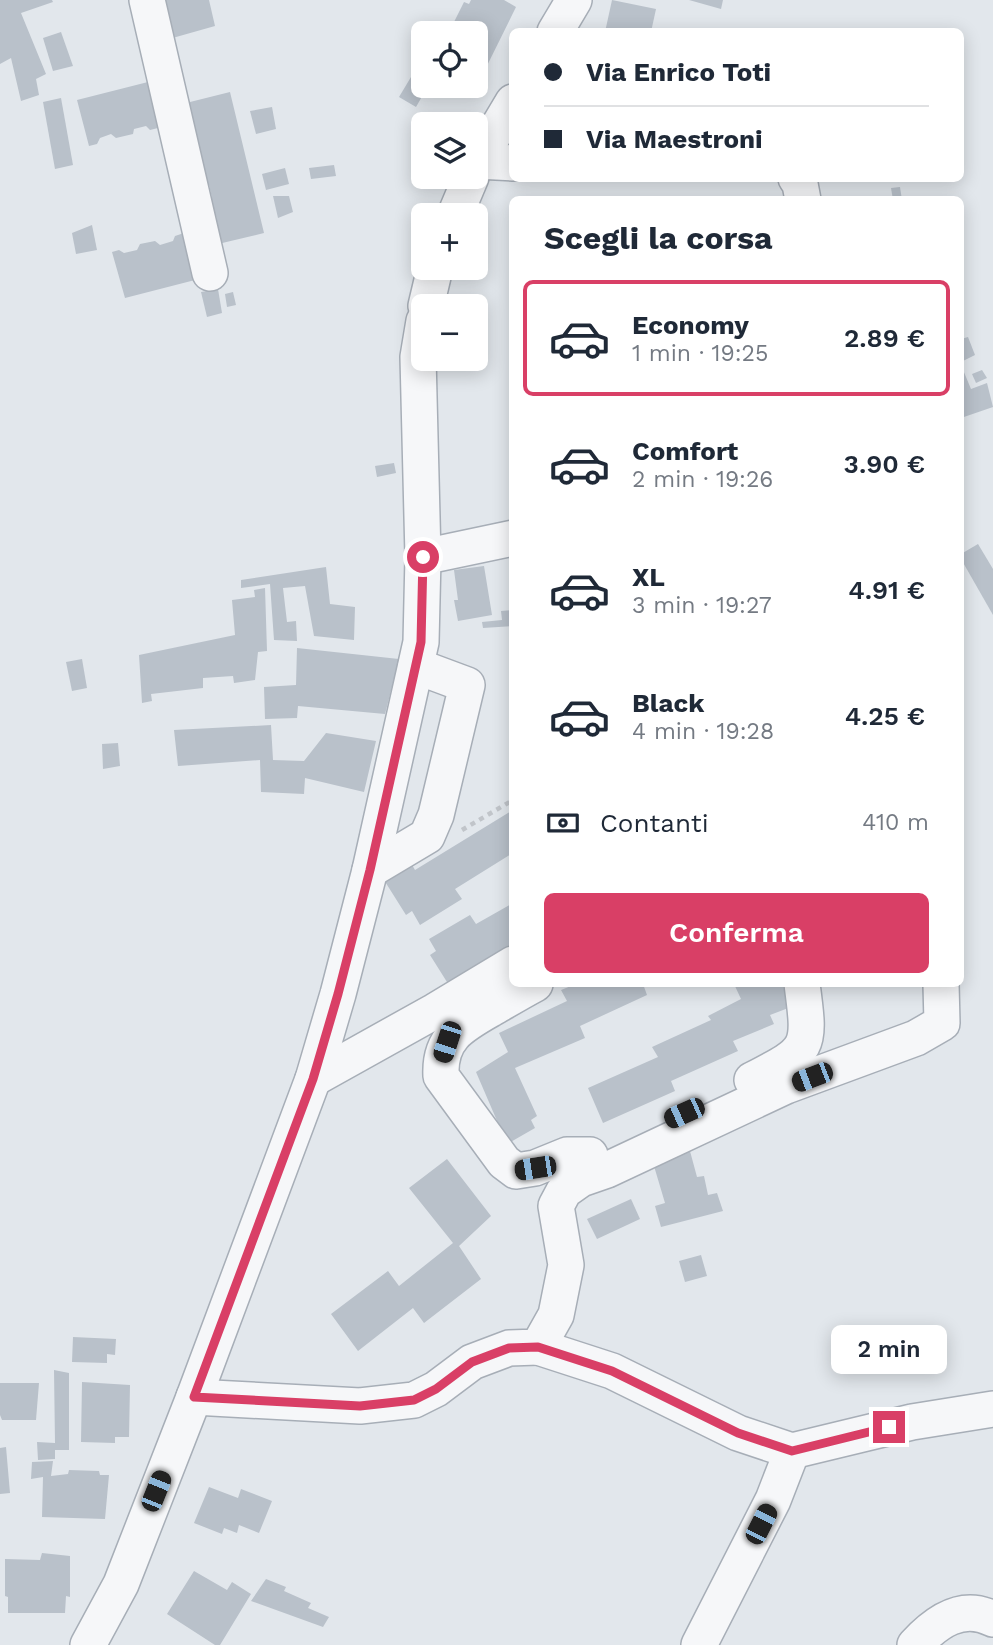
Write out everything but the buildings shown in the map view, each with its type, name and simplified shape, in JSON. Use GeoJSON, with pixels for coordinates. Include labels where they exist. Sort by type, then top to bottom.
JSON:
{"type":"FeatureCollection","features":[{"type":"Feature","properties":{"kind":"street"},"geometry":{"type":"LineString","coordinates":[[147,0],[211,273]]}},
{"type":"Feature","properties":{"kind":"street"},"geometry":{"type":"LineString","coordinates":[[557,28],[574,0]]}},
{"type":"Feature","properties":{"kind":"street"},"geometry":{"type":"LineString","coordinates":[[488,145],[509,109]]}},
{"type":"Feature","properties":{"kind":"street"},"geometry":{"type":"LineString","coordinates":[[488,166],[509,163]]}},
{"type":"Feature","properties":{"kind":"street"},"geometry":{"type":"LineString","coordinates":[[88,1645],[121,1584],[194,1397],[313,1079],[338,994],[370,870],[421,642],[423,557],[418,371]]}},
{"type":"Feature","properties":{"kind":"street"},"geometry":{"type":"LineString","coordinates":[[423,557],[509,539]]}},
{"type":"Feature","properties":{"kind":"street"},"geometry":{"type":"LineString","coordinates":[[370,870],[427,836],[436,815],[467,685],[416,666]]}},
{"type":"Feature","properties":{"kind":"street"},"geometry":{"type":"LineString","coordinates":[[313,1079],[509,966]]}},
{"type":"Feature","properties":{"kind":"street"},"geometry":{"type":"LineString","coordinates":[[530,987],[459,1028],[447,1042],[440,1063],[442,1076],[504,1162],[516,1171],[535,1168],[566,1155],[590,1155]]}},
{"type":"Feature","properties":{"kind":"street"},"geometry":{"type":"LineString","coordinates":[[538,1347],[556,1315],[565,1265],[556,1206],[572,1172],[590,1155],[730,1092],[787,1062],[802,1051],[806,1037],[802,987]]}},
{"type":"Feature","properties":{"kind":"street"},"geometry":{"type":"LineString","coordinates":[[564,1191],[581,1179],[607,1170],[786,1086],[916,1038],[942,1023],[941,987]]}},
{"type":"Feature","properties":{"kind":"street"},"geometry":{"type":"LineString","coordinates":[[194,1397],[346,1405],[414,1400],[436,1389],[472,1362],[509,1348],[538,1347],[612,1371],[738,1433],[792,1451],[912,1422],[993,1409]]}},
{"type":"Feature","properties":{"kind":"street"},"geometry":{"type":"LineString","coordinates":[[699,1645],[773,1500],[792,1451]]}},
{"type":"Feature","properties":{"kind":"street"},"geometry":{"type":"LineString","coordinates":[[915,1645],[934,1625],[963,1612],[984,1614],[993,1619]]}},
{"type":"Feature","properties":{"kind":"path"},"geometry":{"type":"LineString","coordinates":[[427,836],[434,846],[509,802]]}},
{"type":"Feature","properties":{"kind":"route"},"geometry":{"type":"LineString","coordinates":[[423,557],[421,642],[370,870],[338,994],[313,1079],[194,1397],[360,1406],[414,1400],[436,1389],[472,1362],[509,1348],[538,1347],[612,1371],[738,1433],[792,1451],[889,1427]]}}]}
